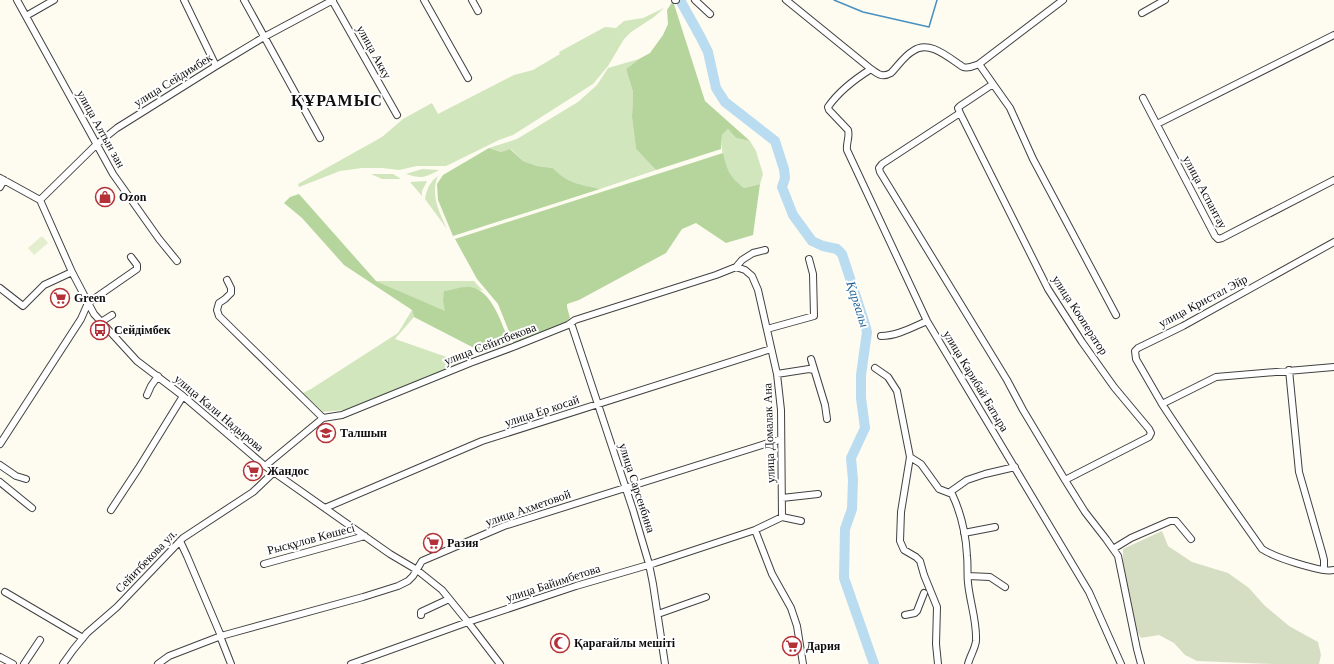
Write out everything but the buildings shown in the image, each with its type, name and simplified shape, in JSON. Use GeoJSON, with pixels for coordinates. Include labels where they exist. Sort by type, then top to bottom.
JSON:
{"type":"FeatureCollection","features":[{"type":"Feature","properties":{"kind":"street","name":"улица Алтын зан"},"geometry":{"type":"LineString","coordinates":[[17,0],[113,174],[159,239],[177,261]]}},
{"type":"Feature","properties":{"kind":"street"},"geometry":{"type":"LineString","coordinates":[[26,16],[54,0]]}},
{"type":"Feature","properties":{"kind":"street"},"geometry":{"type":"LineString","coordinates":[[184,0],[216,66]]}},
{"type":"Feature","properties":{"kind":"street"},"geometry":{"type":"LineString","coordinates":[[244,0],[320,138]]}},
{"type":"Feature","properties":{"kind":"street","name":"улица Сейдимбек"},"geometry":{"type":"LineString","coordinates":[[40,200],[97,144],[117,128],[264,37],[333,0]]}},
{"type":"Feature","properties":{"kind":"street","name":"улица Акку"},"geometry":{"type":"LineString","coordinates":[[333,0],[397,115]]}},
{"type":"Feature","properties":{"kind":"street"},"geometry":{"type":"LineString","coordinates":[[424,0],[468,78]]}},
{"type":"Feature","properties":{"kind":"street"},"geometry":{"type":"LineString","coordinates":[[472,0],[478,11]]}},
{"type":"Feature","properties":{"kind":"street"},"geometry":{"type":"LineString","coordinates":[[695,0],[710,14]]}},
{"type":"Feature","properties":{"kind":"street"},"geometry":{"type":"LineString","coordinates":[[786,0],[880,75],[888,75],[891,73],[910,53],[920,47],[933,48],[966,68],[972,67],[979,64],[1063,0]]}},
{"type":"Feature","properties":{"kind":"street"},"geometry":{"type":"LineString","coordinates":[[1142,13],[1165,0]]}},
{"type":"Feature","properties":{"kind":"street"},"geometry":{"type":"LineString","coordinates":[[1157,124],[1334,35]]}},
{"type":"Feature","properties":{"kind":"street"},"geometry":{"type":"LineString","coordinates":[[979,64],[1010,108],[1033,159],[1116,315]]}},
{"type":"Feature","properties":{"kind":"street","name":"улица Карибай Батыра"},"geometry":{"type":"LineString","coordinates":[[871,69],[856,78],[833,99],[828,107],[829,110],[848,130],[849,133],[846,144],[847,150],[927,321],[1090,592],[1121,664]]}},
{"type":"Feature","properties":{"kind":"street"},"geometry":{"type":"LineString","coordinates":[[993,84],[960,106],[958,108],[960,113],[882,164],[879,168],[880,172],[1007,380],[1023,410],[1065,480],[1085,512],[1118,556],[1141,664]]}},
{"type":"Feature","properties":{"kind":"street","name":"улица Аспантау"},"geometry":{"type":"LineString","coordinates":[[1143,98],[1215,236],[1218,238],[1222,238],[1334,180]]}},
{"type":"Feature","properties":{"kind":"street","name":"улица Кооператор"},"geometry":{"type":"LineString","coordinates":[[960,113],[1048,290],[1114,387],[1149,429],[1151,434],[1149,437],[1065,480]]}},
{"type":"Feature","properties":{"kind":"street"},"geometry":{"type":"LineString","coordinates":[[0,187],[2,179],[40,200]]}},
{"type":"Feature","properties":{"kind":"street","name":"улица Кали Надырова"},"geometry":{"type":"LineString","coordinates":[[40,200],[72,272],[88,303],[101,322],[137,361],[183,396],[265,466],[365,536],[417,570],[442,590],[500,664]]}},
{"type":"Feature","properties":{"kind":"street","name":"улица Кристал Эйр"},"geometry":{"type":"LineString","coordinates":[[1334,242],[1135,351],[1136,359],[1162,404],[1197,457],[1262,549],[1288,561],[1324,570],[1334,570]]}},
{"type":"Feature","properties":{"kind":"street","name":"улица Сейитбекова"},"geometry":{"type":"LineString","coordinates":[[323,418],[342,415],[513,347],[575,320],[709,278],[736,267],[742,260],[753,253],[765,250]]}},
{"type":"Feature","properties":{"kind":"street"},"geometry":{"type":"LineString","coordinates":[[0,444],[81,319],[88,303],[137,269],[137,265],[131,257]]}},
{"type":"Feature","properties":{"kind":"street"},"geometry":{"type":"LineString","coordinates":[[767,329],[814,316],[813,274],[809,259]]}},
{"type":"Feature","properties":{"kind":"street","name":"улица Домалак Ана"},"geometry":{"type":"LineString","coordinates":[[736,267],[745,270],[752,276],[758,290],[777,374],[781,410],[782,517]]}},
{"type":"Feature","properties":{"kind":"street"},"geometry":{"type":"LineString","coordinates":[[0,288],[23,306],[44,285],[72,272]]}},
{"type":"Feature","properties":{"kind":"street"},"geometry":{"type":"LineString","coordinates":[[227,280],[231,288],[231,293],[219,303],[217,310],[219,316],[323,418],[265,466]]}},
{"type":"Feature","properties":{"kind":"street"},"geometry":{"type":"LineString","coordinates":[[101,322],[112,315]]}},
{"type":"Feature","properties":{"kind":"street"},"geometry":{"type":"LineString","coordinates":[[881,336],[903,332],[927,321]]}},
{"type":"Feature","properties":{"kind":"street","name":"улица Сарсенбина"},"geometry":{"type":"LineString","coordinates":[[571,323],[626,487],[649,564],[665,664]]}},
{"type":"Feature","properties":{"kind":"street","name":"улица Ер косай"},"geometry":{"type":"LineString","coordinates":[[325,508],[482,441],[771,349]]}},
{"type":"Feature","properties":{"kind":"street"},"geometry":{"type":"LineString","coordinates":[[811,359],[825,405],[827,419]]}},
{"type":"Feature","properties":{"kind":"street"},"geometry":{"type":"LineString","coordinates":[[1162,404],[1216,377],[1334,367]]}},
{"type":"Feature","properties":{"kind":"street"},"geometry":{"type":"LineString","coordinates":[[875,368],[888,378],[896,391],[910,457],[901,512],[900,541],[904,550],[920,560],[924,575],[937,607],[936,644],[938,664]]}},
{"type":"Feature","properties":{"kind":"street"},"geometry":{"type":"LineString","coordinates":[[777,374],[810,369],[814,370]]}},
{"type":"Feature","properties":{"kind":"street"},"geometry":{"type":"LineString","coordinates":[[1288,370],[1299,472],[1322,552],[1324,570]]}},
{"type":"Feature","properties":{"kind":"street"},"geometry":{"type":"LineString","coordinates":[[147,395],[158,376]]}},
{"type":"Feature","properties":{"kind":"street"},"geometry":{"type":"LineString","coordinates":[[111,510],[183,396]]}},
{"type":"Feature","properties":{"kind":"street","name":"улица Ахметовой"},"geometry":{"type":"LineString","coordinates":[[158,664],[169,656],[220,636],[398,586],[408,581],[422,561],[504,526],[782,439]]}},
{"type":"Feature","properties":{"kind":"street"},"geometry":{"type":"LineString","coordinates":[[910,457],[921,464],[939,489],[950,492],[956,502],[964,533],[967,555],[968,584],[974,616],[976,642],[968,664]]}},
{"type":"Feature","properties":{"kind":"street"},"geometry":{"type":"LineString","coordinates":[[0,465],[16,476],[26,478]]}},
{"type":"Feature","properties":{"kind":"street"},"geometry":{"type":"LineString","coordinates":[[950,492],[967,480],[984,474],[1015,467]]}},
{"type":"Feature","properties":{"kind":"street","name":"Сейитбекова ул."},"geometry":{"type":"LineString","coordinates":[[63,664],[83,638],[117,607],[183,538],[253,492],[274,472]]}},
{"type":"Feature","properties":{"kind":"street"},"geometry":{"type":"LineString","coordinates":[[0,482],[32,508]]}},
{"type":"Feature","properties":{"kind":"street"},"geometry":{"type":"LineString","coordinates":[[782,498],[818,494]]}},
{"type":"Feature","properties":{"kind":"street"},"geometry":{"type":"LineString","coordinates":[[782,517],[801,521]]}},
{"type":"Feature","properties":{"kind":"street","name":"улица Байимбетова"},"geometry":{"type":"LineString","coordinates":[[351,664],[468,622],[576,586],[755,530],[782,517]]}},
{"type":"Feature","properties":{"kind":"street"},"geometry":{"type":"LineString","coordinates":[[1113,549],[1130,538],[1170,520],[1176,521],[1191,539]]}},
{"type":"Feature","properties":{"kind":"street"},"geometry":{"type":"LineString","coordinates":[[964,533],[995,527]]}},
{"type":"Feature","properties":{"kind":"street"},"geometry":{"type":"LineString","coordinates":[[755,530],[772,574],[791,608],[797,626],[803,664]]}},
{"type":"Feature","properties":{"kind":"street","name":"Рысқұлов Көшесі"},"geometry":{"type":"LineString","coordinates":[[264,564],[365,536]]}},
{"type":"Feature","properties":{"kind":"street"},"geometry":{"type":"LineString","coordinates":[[180,541],[231,664]]}},
{"type":"Feature","properties":{"kind":"street"},"geometry":{"type":"LineString","coordinates":[[968,576],[990,578],[1005,587]]}},
{"type":"Feature","properties":{"kind":"street"},"geometry":{"type":"LineString","coordinates":[[5,592],[83,638]]}},
{"type":"Feature","properties":{"kind":"street"},"geometry":{"type":"LineString","coordinates":[[905,615],[917,611],[922,593],[931,592]]}},
{"type":"Feature","properties":{"kind":"street"},"geometry":{"type":"LineString","coordinates":[[658,614],[706,598]]}},
{"type":"Feature","properties":{"kind":"street"},"geometry":{"type":"LineString","coordinates":[[420,615],[421,612],[449,599]]}},
{"type":"Feature","properties":{"kind":"street"},"geometry":{"type":"LineString","coordinates":[[24,664],[40,640]]}},
{"type":"Feature","properties":{"kind":"street"},"geometry":{"type":"LineString","coordinates":[[0,657],[13,664]]}},
{"type":"Feature","properties":{"kind":"green space"},"geometry":{"type":"Polygon","coordinates":[[[673,1],[705,101],[750,141],[736,138],[728,129],[722,135],[721,149],[656,170],[636,149],[632,117],[633,92],[626,69],[650,53],[663,35],[668,24],[667,10],[673,1]]]}},
{"type":"Feature","properties":{"kind":"green space"},"geometry":{"type":"Polygon","coordinates":[[[664,8],[654,17],[631,32],[624,39],[608,66],[593,84],[513,135],[499,140],[446,166],[417,166],[399,170],[362,168],[340,171],[299,187],[298,184],[382,137],[403,119],[432,103],[438,114],[514,75],[533,70],[560,54],[559,52],[605,27],[616,28],[624,21],[643,18],[664,8]]]}},
{"type":"Feature","properties":{"kind":"green space"},"geometry":{"type":"Polygon","coordinates":[[[639,59],[626,69],[633,92],[632,117],[636,149],[656,170],[600,189],[577,185],[560,176],[553,168],[537,166],[523,161],[511,149],[501,152],[489,148],[517,139],[578,102],[597,85],[608,68],[639,59]]]}},
{"type":"Feature","properties":{"kind":"green space"},"geometry":{"type":"Polygon","coordinates":[[[728,129],[736,138],[750,141],[756,151],[763,174],[760,184],[744,188],[732,178],[726,168],[723,157],[722,135],[728,129]]]}},
{"type":"Feature","properties":{"kind":"green space"},"geometry":{"type":"Polygon","coordinates":[[[489,148],[501,152],[510,149],[523,161],[537,166],[553,168],[563,177],[580,185],[600,189],[453,236],[438,200],[437,184],[443,175],[489,148]]]}},
{"type":"Feature","properties":{"kind":"green space"},"geometry":{"type":"Polygon","coordinates":[[[723,153],[726,165],[732,177],[739,184],[744,188],[760,184],[753,235],[726,243],[696,223],[682,229],[666,253],[579,300],[567,304],[570,318],[564,324],[514,344],[498,304],[477,279],[455,239],[723,153]]]}},
{"type":"Feature","properties":{"kind":"green space"},"geometry":{"type":"Polygon","coordinates":[[[422,169],[439,170],[423,177],[416,177],[406,174],[422,169]]]}},
{"type":"Feature","properties":{"kind":"green space"},"geometry":{"type":"Polygon","coordinates":[[[371,174],[393,174],[401,179],[382,179],[371,174]]]}},
{"type":"Feature","properties":{"kind":"green space"},"geometry":{"type":"Polygon","coordinates":[[[438,176],[435,189],[436,203],[447,229],[425,199],[429,186],[438,176]]]}},
{"type":"Feature","properties":{"kind":"green space"},"geometry":{"type":"Polygon","coordinates":[[[427,181],[422,191],[422,196],[410,182],[427,181]]]}},
{"type":"Feature","properties":{"kind":"green space"},"geometry":{"type":"Polygon","coordinates":[[[299,194],[376,281],[445,311],[443,301],[444,291],[468,287],[479,290],[491,302],[496,310],[510,343],[486,352],[478,350],[414,317],[412,310],[344,265],[302,218],[284,203],[290,197],[299,194]]]}},
{"type":"Feature","properties":{"kind":"green space"},"geometry":{"type":"Polygon","coordinates":[[[42,236],[48,243],[34,255],[28,248],[42,236]]]}},
{"type":"Feature","properties":{"kind":"green space"},"geometry":{"type":"Polygon","coordinates":[[[376,281],[474,281],[483,291],[471,287],[444,291],[446,312],[376,281]]]}},
{"type":"Feature","properties":{"kind":"green space"},"geometry":{"type":"Polygon","coordinates":[[[412,310],[414,317],[395,339],[461,362],[448,369],[344,410],[323,412],[303,393],[398,333],[412,310]]]}},
{"type":"Feature","properties":{"kind":"green space"},"geometry":{"type":"Polygon","coordinates":[[[1162,531],[1168,546],[1192,562],[1228,573],[1249,588],[1264,605],[1289,626],[1318,642],[1321,655],[1319,664],[1197,661],[1185,655],[1174,643],[1159,635],[1141,638],[1135,627],[1123,569],[1123,549],[1162,531]]]}},
{"type":"Feature","properties":{"kind":"waterway","name":"Қарғалы"},"geometry":{"type":"LineString","coordinates":[[680,0],[708,52],[716,88],[725,102],[775,141],[784,169],[785,178],[782,187],[793,215],[812,241],[823,246],[837,249],[842,254],[864,321],[867,332],[861,375],[861,398],[865,428],[851,458],[853,480],[852,509],[845,529],[844,578],[874,664]]}},
{"type":"Feature","properties":{"kind":"waterway"},"geometry":{"type":"LineString","coordinates":[[834,0],[863,12],[929,27],[937,0]]}},
{"type":"Feature","properties":{"kind":"place","name":"Ozon"},"geometry":{"type":"Point","coordinates":[105,197]}},
{"type":"Feature","properties":{"kind":"place","name":"Green"},"geometry":{"type":"Point","coordinates":[60,298]}},
{"type":"Feature","properties":{"kind":"place","name":"Сейдімбек"},"geometry":{"type":"Point","coordinates":[100,330]}},
{"type":"Feature","properties":{"kind":"place","name":"Талшын"},"geometry":{"type":"Point","coordinates":[326,433]}},
{"type":"Feature","properties":{"kind":"place","name":"Жандос"},"geometry":{"type":"Point","coordinates":[253,471]}},
{"type":"Feature","properties":{"kind":"place","name":"Разия"},"geometry":{"type":"Point","coordinates":[433,543]}},
{"type":"Feature","properties":{"kind":"place","name":"Қарағайлы мешіті"},"geometry":{"type":"Point","coordinates":[560,643]}},
{"type":"Feature","properties":{"kind":"place","name":"Дария"},"geometry":{"type":"Point","coordinates":[792,646]}},
{"type":"Feature","properties":{"kind":"district","name":"ҚҰРАМЫС"},"geometry":{"type":"Point","coordinates":[337,100]}}]}
